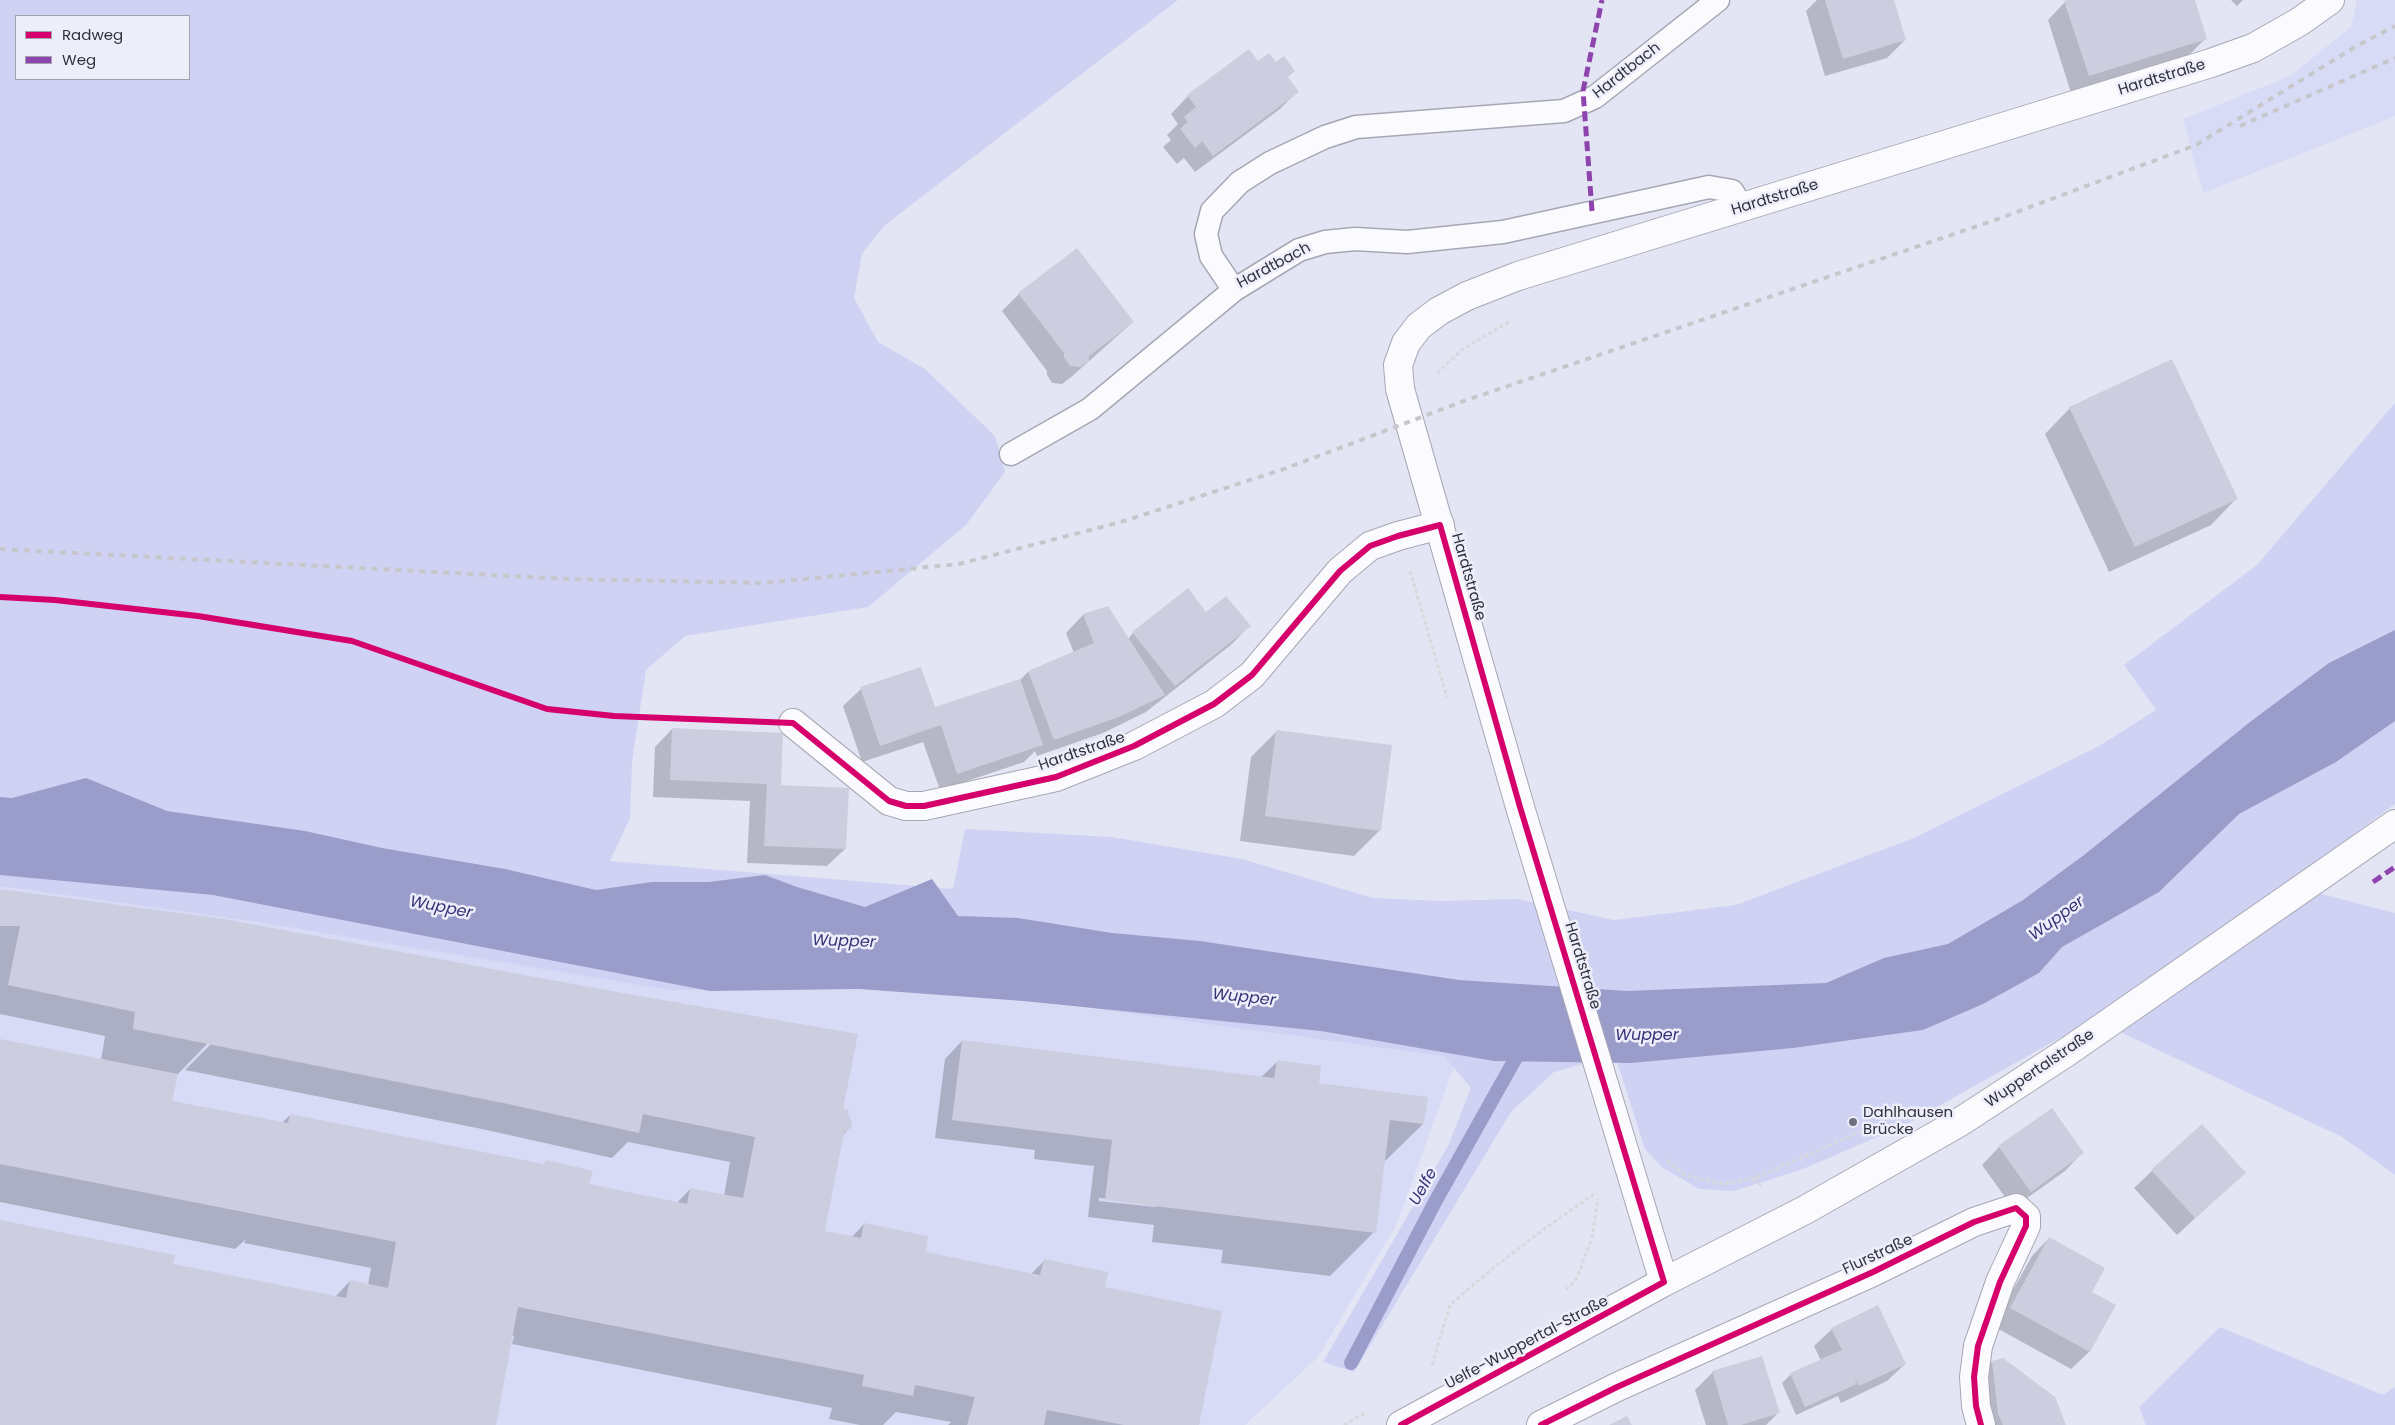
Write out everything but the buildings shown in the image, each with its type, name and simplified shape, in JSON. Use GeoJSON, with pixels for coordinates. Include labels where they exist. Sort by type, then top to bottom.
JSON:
{"type":"FeatureCollection","features":[{"type":"Feature","properties":{"kind":"main road","name":"Hardtstraße"},"geometry":{"type":"LineString","coordinates":[[1664,1282],[1520,806],[1400,389],[1398,376],[1401,353],[1406,343],[1419,326],[1450,305],[1518,276],[2219,60],[2253,48],[2299,22],[2330,0]]}},
{"type":"Feature","properties":{"kind":"main road","name":"Hardtstraße"},"geometry":{"type":"LineString","coordinates":[[793,723],[889,801],[906,806],[924,806],[1056,776],[1134,746],[1214,704],[1252,675],[1340,571],[1370,546],[1398,536],[1440,525]]}},
{"type":"Feature","properties":{"kind":"main road","name":"Wuppertalstraße"},"geometry":{"type":"LineString","coordinates":[[1664,1282],[1805,1210],[1960,1122],[2067,1052],[2395,824]]}},
{"type":"Feature","properties":{"kind":"main road","name":"Flurstraße"},"geometry":{"type":"LineString","coordinates":[[1541,1425],[1617,1387],[1873,1272],[1974,1222],[2016,1208],[2026,1217],[2026,1226],[2000,1282],[1978,1346],[1974,1377],[1976,1406],[1981,1425]]}},
{"type":"Feature","properties":{"kind":"main road","name":"Uelfe-Wuppertal-Straße"},"geometry":{"type":"LineString","coordinates":[[1401,1425],[1664,1282]]}},
{"type":"Feature","properties":{"kind":"lane","name":"Hardtbach"},"geometry":{"type":"LineString","coordinates":[[1718,0],[1595,97],[1564,111],[1356,128],[1325,138],[1270,163],[1240,182],[1212,211],[1206,234],[1211,256],[1234,290],[1299,250],[1325,242],[1356,240],[1407,242],[1503,232],[1708,186],[1732,192],[1743,208]]}},
{"type":"Feature","properties":{"kind":"lane"},"geometry":{"type":"LineString","coordinates":[[1011,454],[1090,409],[1234,290]]}},
{"type":"Feature","properties":{"kind":"path"},"geometry":{"type":"LineString","coordinates":[[1435,374],[1463,349],[1514,320]]}},
{"type":"Feature","properties":{"kind":"path"},"geometry":{"type":"LineString","coordinates":[[1660,1153],[1684,1175],[1723,1184],[1755,1178],[1872,1127]]}},
{"type":"Feature","properties":{"kind":"path"},"geometry":{"type":"LineString","coordinates":[[1431,1369],[1450,1305],[1539,1233],[1599,1191],[1592,1238],[1577,1278],[1564,1293]]}},
{"type":"Feature","properties":{"kind":"path"},"geometry":{"type":"LineString","coordinates":[[1344,1425],[1372,1409]]}},
{"type":"Feature","properties":{"kind":"shaded area"},"geometry":{"type":"Polygon","coordinates":[[[0,0],[1178,0],[885,225],[862,254],[854,298],[878,342],[925,369],[995,436],[1005,472],[966,525],[868,607],[685,636],[646,670],[632,762],[630,818],[610,861],[953,889],[965,829],[1112,837],[1242,859],[1373,898],[1441,901],[1518,899],[1614,920],[1736,905],[1914,838],[2101,745],[2156,710],[2124,665],[2257,565],[2395,403],[2395,804],[2129,999],[1905,1125],[1803,1169],[1734,1191],[1699,1189],[1663,1168],[1645,1149],[1615,1055],[1554,1072],[1511,1112],[1354,1372],[1323,1362],[1448,1146],[1471,1088],[1444,1056],[884,980],[709,990],[669,990],[259,922],[0,886],[0,0]]]}},
{"type":"Feature","properties":{"kind":"shaded area"},"geometry":{"type":"Polygon","coordinates":[[[2357,0],[2395,0],[2395,116],[2203,193],[2183,119],[2290,76],[2351,27],[2357,0]]]}},
{"type":"Feature","properties":{"kind":"shaded area"},"geometry":{"type":"Polygon","coordinates":[[[0,875],[453,940],[710,991],[859,989],[1023,1001],[1140,1014],[1458,1055],[1397,1224],[1318,1357],[1245,1425],[0,1425],[0,875]]]}},
{"type":"Feature","properties":{"kind":"shaded area"},"geometry":{"type":"Polygon","coordinates":[[[2317,893],[2395,913],[2395,1175],[2342,1137],[2118,1031],[2317,893]]]}},
{"type":"Feature","properties":{"kind":"shaded area"},"geometry":{"type":"Polygon","coordinates":[[[2220,1327],[2383,1395],[2395,1387],[2395,1425],[2146,1425],[2139,1407],[2220,1327]]]}},
{"type":"Feature","properties":{"kind":"water","name":"Wupper"},"geometry":{"type":"Polygon","coordinates":[[[2395,630],[2395,721],[2336,762],[2239,814],[2159,892],[2062,947],[2039,973],[1983,1004],[1923,1030],[1793,1048],[1631,1063],[1494,1061],[1321,1031],[1023,1001],[859,989],[710,991],[213,895],[0,875],[0,797],[12,798],[86,778],[167,811],[305,831],[382,848],[505,869],[596,890],[652,882],[709,882],[765,875],[797,887],[865,907],[932,879],[958,916],[1018,918],[1112,933],[1200,941],[1459,980],[1627,991],[1826,983],[1884,958],[1948,944],[2023,900],[2084,855],[2250,722],[2329,663],[2395,630]]]}},
{"type":"Feature","properties":{"kind":"waterway","name":"Uelfe"},"geometry":{"type":"LineString","coordinates":[[1351,1363],[1435,1202],[1523,1045]]}},
{"type":"Feature","properties":{"kind":"railway"},"geometry":{"type":"LineString","coordinates":[[0,549],[568,579],[764,583],[959,564],[1121,522],[1284,469],[1464,401],[1998,219],[2196,145],[2355,47],[2395,26]]}},
{"type":"Feature","properties":{"kind":"railway"},"geometry":{"type":"LineString","coordinates":[[2240,126],[2395,58]]}},
{"type":"Feature","properties":{"kind":"marked path"},"geometry":{"type":"LineString","coordinates":[[1592,211],[1583,91],[1602,0]]}},
{"type":"Feature","properties":{"kind":"marked path"},"geometry":{"type":"LineString","coordinates":[[2373,882],[2395,867]]}},
{"type":"Feature","properties":{"kind":"cycle path"},"geometry":{"type":"LineString","coordinates":[[0,597],[55,600],[198,616],[352,641],[547,709],[614,716],[793,723],[889,801],[906,806],[924,806],[1056,777],[1134,746],[1214,704],[1252,675],[1340,571],[1370,546],[1398,536],[1440,525],[1520,807],[1664,1282],[1401,1425]]}},
{"type":"Feature","properties":{"kind":"cycle path"},"geometry":{"type":"LineString","coordinates":[[1541,1425],[1617,1387],[1873,1272],[1974,1222],[2016,1208],[2026,1217],[2026,1226],[2000,1282],[1978,1346],[1974,1377],[1976,1406],[1981,1425]]}},
{"type":"Feature","properties":{"kind":"place","name":"Dahlhausen Brücke"},"geometry":{"type":"Point","coordinates":[1853,1122]}}]}
